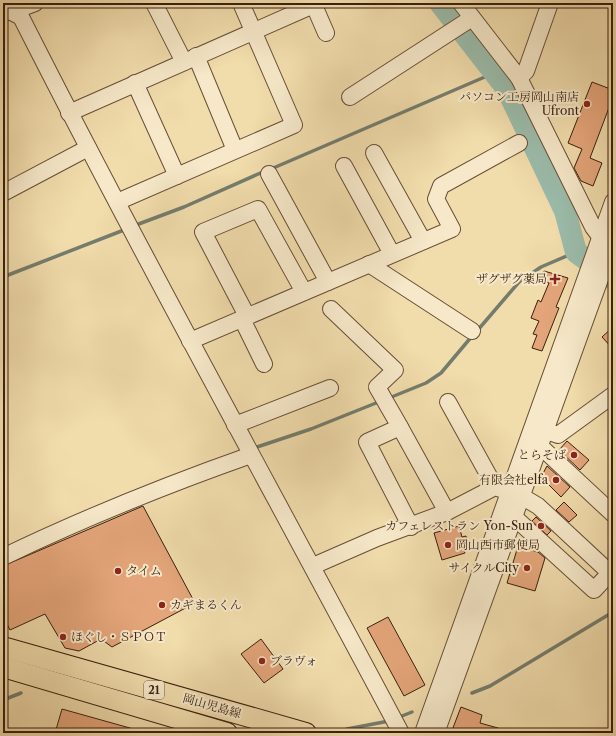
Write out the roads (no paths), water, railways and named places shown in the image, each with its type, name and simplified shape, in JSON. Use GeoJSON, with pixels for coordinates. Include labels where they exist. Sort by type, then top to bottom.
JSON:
{"type":"FeatureCollection","features":[{"type":"Feature","properties":{"kind":"main road","name":"岡山児島線"},"geometry":{"type":"LineString","coordinates":[[3,647],[306,733]]}},
{"type":"Feature","properties":{"kind":"main road","name":"岡山児島線"},"geometry":{"type":"LineString","coordinates":[[3,667],[227,733]]}},
{"type":"Feature","properties":{"kind":"street"},"geometry":{"type":"LineString","coordinates":[[7,11],[35,3]]}},
{"type":"Feature","properties":{"kind":"street"},"geometry":{"type":"LineString","coordinates":[[154,3],[190,59],[235,150]]}},
{"type":"Feature","properties":{"kind":"street"},"geometry":{"type":"LineString","coordinates":[[117,202],[294,125],[241,3]]}},
{"type":"Feature","properties":{"kind":"street"},"geometry":{"type":"LineString","coordinates":[[460,3],[469,20],[519,78],[593,227],[606,250]]}},
{"type":"Feature","properties":{"kind":"street"},"geometry":{"type":"LineString","coordinates":[[519,78],[526,71],[550,3]]}},
{"type":"Feature","properties":{"kind":"street"},"geometry":{"type":"LineString","coordinates":[[69,113],[315,4],[326,33]]}},
{"type":"Feature","properties":{"kind":"street"},"geometry":{"type":"LineString","coordinates":[[7,11],[21,17],[69,113],[235,426],[313,566],[396,724]]}},
{"type":"Feature","properties":{"kind":"street"},"geometry":{"type":"LineString","coordinates":[[350,97],[469,20]]}},
{"type":"Feature","properties":{"kind":"street"},"geometry":{"type":"LineString","coordinates":[[135,83],[177,176]]}},
{"type":"Feature","properties":{"kind":"street"},"geometry":{"type":"LineString","coordinates":[[190,341],[452,229],[436,199],[441,186],[519,143]]}},
{"type":"Feature","properties":{"kind":"street"},"geometry":{"type":"LineString","coordinates":[[3,193],[88,148]]}},
{"type":"Feature","properties":{"kind":"street"},"geometry":{"type":"LineString","coordinates":[[374,153],[423,241]]}},
{"type":"Feature","properties":{"kind":"street"},"geometry":{"type":"LineString","coordinates":[[344,166],[392,254]]}},
{"type":"Feature","properties":{"kind":"street"},"geometry":{"type":"LineString","coordinates":[[269,174],[328,282]]}},
{"type":"Feature","properties":{"kind":"street"},"geometry":{"type":"LineString","coordinates":[[423,733],[508,491],[539,434],[592,280],[606,250],[613,202]]}},
{"type":"Feature","properties":{"kind":"street"},"geometry":{"type":"LineString","coordinates":[[264,364],[245,318],[203,232],[258,209],[304,292]]}},
{"type":"Feature","properties":{"kind":"street"},"geometry":{"type":"LineString","coordinates":[[369,264],[472,331]]}},
{"type":"Feature","properties":{"kind":"street"},"geometry":{"type":"LineString","coordinates":[[331,308],[395,370],[377,387],[447,512]]}},
{"type":"Feature","properties":{"kind":"street"},"geometry":{"type":"LineString","coordinates":[[235,426],[330,388]]}},
{"type":"Feature","properties":{"kind":"street"},"geometry":{"type":"LineString","coordinates":[[539,434],[558,435],[613,395]]}},
{"type":"Feature","properties":{"kind":"street"},"geometry":{"type":"LineString","coordinates":[[436,733],[514,517],[508,491],[448,402]]}},
{"type":"Feature","properties":{"kind":"street"},"geometry":{"type":"LineString","coordinates":[[400,427],[367,442],[411,527]]}},
{"type":"Feature","properties":{"kind":"street"},"geometry":{"type":"LineString","coordinates":[[539,434],[613,514]]}},
{"type":"Feature","properties":{"kind":"street"},"geometry":{"type":"LineString","coordinates":[[3,557],[60,530],[142,495],[251,456]]}},
{"type":"Feature","properties":{"kind":"street"},"geometry":{"type":"LineString","coordinates":[[313,566],[377,538],[508,491],[538,506],[610,573],[594,590],[514,517]]}},
{"type":"Feature","properties":{"kind":"waterway"},"geometry":{"type":"LineString","coordinates":[[440,3],[507,89],[565,211],[576,252],[613,279]]}},
{"type":"Feature","properties":{"kind":"waterway"},"geometry":{"type":"LineString","coordinates":[[271,169],[494,73]]}},
{"type":"Feature","properties":{"kind":"waterway"},"geometry":{"type":"LineString","coordinates":[[136,225],[184,207],[265,171]]}},
{"type":"Feature","properties":{"kind":"waterway"},"geometry":{"type":"LineString","coordinates":[[3,277],[124,230],[125,233]]}},
{"type":"Feature","properties":{"kind":"waterway"},"geometry":{"type":"LineString","coordinates":[[477,331],[519,282],[541,267],[576,252]]}},
{"type":"Feature","properties":{"kind":"waterway"},"geometry":{"type":"LineString","coordinates":[[389,398],[426,383],[441,373],[473,335]]}},
{"type":"Feature","properties":{"kind":"waterway"},"geometry":{"type":"LineString","coordinates":[[257,447],[311,429],[381,401]]}},
{"type":"Feature","properties":{"kind":"waterway"},"geometry":{"type":"LineString","coordinates":[[472,693],[490,686],[613,612]]}},
{"type":"Feature","properties":{"kind":"waterway"},"geometry":{"type":"LineString","coordinates":[[3,700],[21,693]]}},
{"type":"Feature","properties":{"kind":"waterway"},"geometry":{"type":"LineString","coordinates":[[397,718],[412,712]]}},
{"type":"Feature","properties":{"kind":"waterway"},"geometry":{"type":"LineString","coordinates":[[347,729],[389,721]]}},
{"type":"Feature","properties":{"kind":"place","name":"パソコン工房岡山南店 Ufront"},"geometry":{"type":"Point","coordinates":[587,104]}},
{"type":"Feature","properties":{"kind":"place","name":"ザグザグ薬局"},"geometry":{"type":"Point","coordinates":[555,279]}},
{"type":"Feature","properties":{"kind":"place","name":"とらそば"},"geometry":{"type":"Point","coordinates":[574,455]}},
{"type":"Feature","properties":{"kind":"place","name":"有限会社elfa"},"geometry":{"type":"Point","coordinates":[556,480]}},
{"type":"Feature","properties":{"kind":"place","name":"カフェレストラン Yon-Sun"},"geometry":{"type":"Point","coordinates":[541,526]}},
{"type":"Feature","properties":{"kind":"place","name":"岡山西市郵便局"},"geometry":{"type":"Point","coordinates":[448,545]}},
{"type":"Feature","properties":{"kind":"place","name":"サイクルCity"},"geometry":{"type":"Point","coordinates":[527,568]}},
{"type":"Feature","properties":{"kind":"place","name":"タイム"},"geometry":{"type":"Point","coordinates":[118,571]}},
{"type":"Feature","properties":{"kind":"place","name":"カギまるくん"},"geometry":{"type":"Point","coordinates":[162,605]}},
{"type":"Feature","properties":{"kind":"place","name":"ほぐし・ＳＰＯＴ"},"geometry":{"type":"Point","coordinates":[63,637]}},
{"type":"Feature","properties":{"kind":"place","name":"ブラヴォ"},"geometry":{"type":"Point","coordinates":[262,661]}}]}
